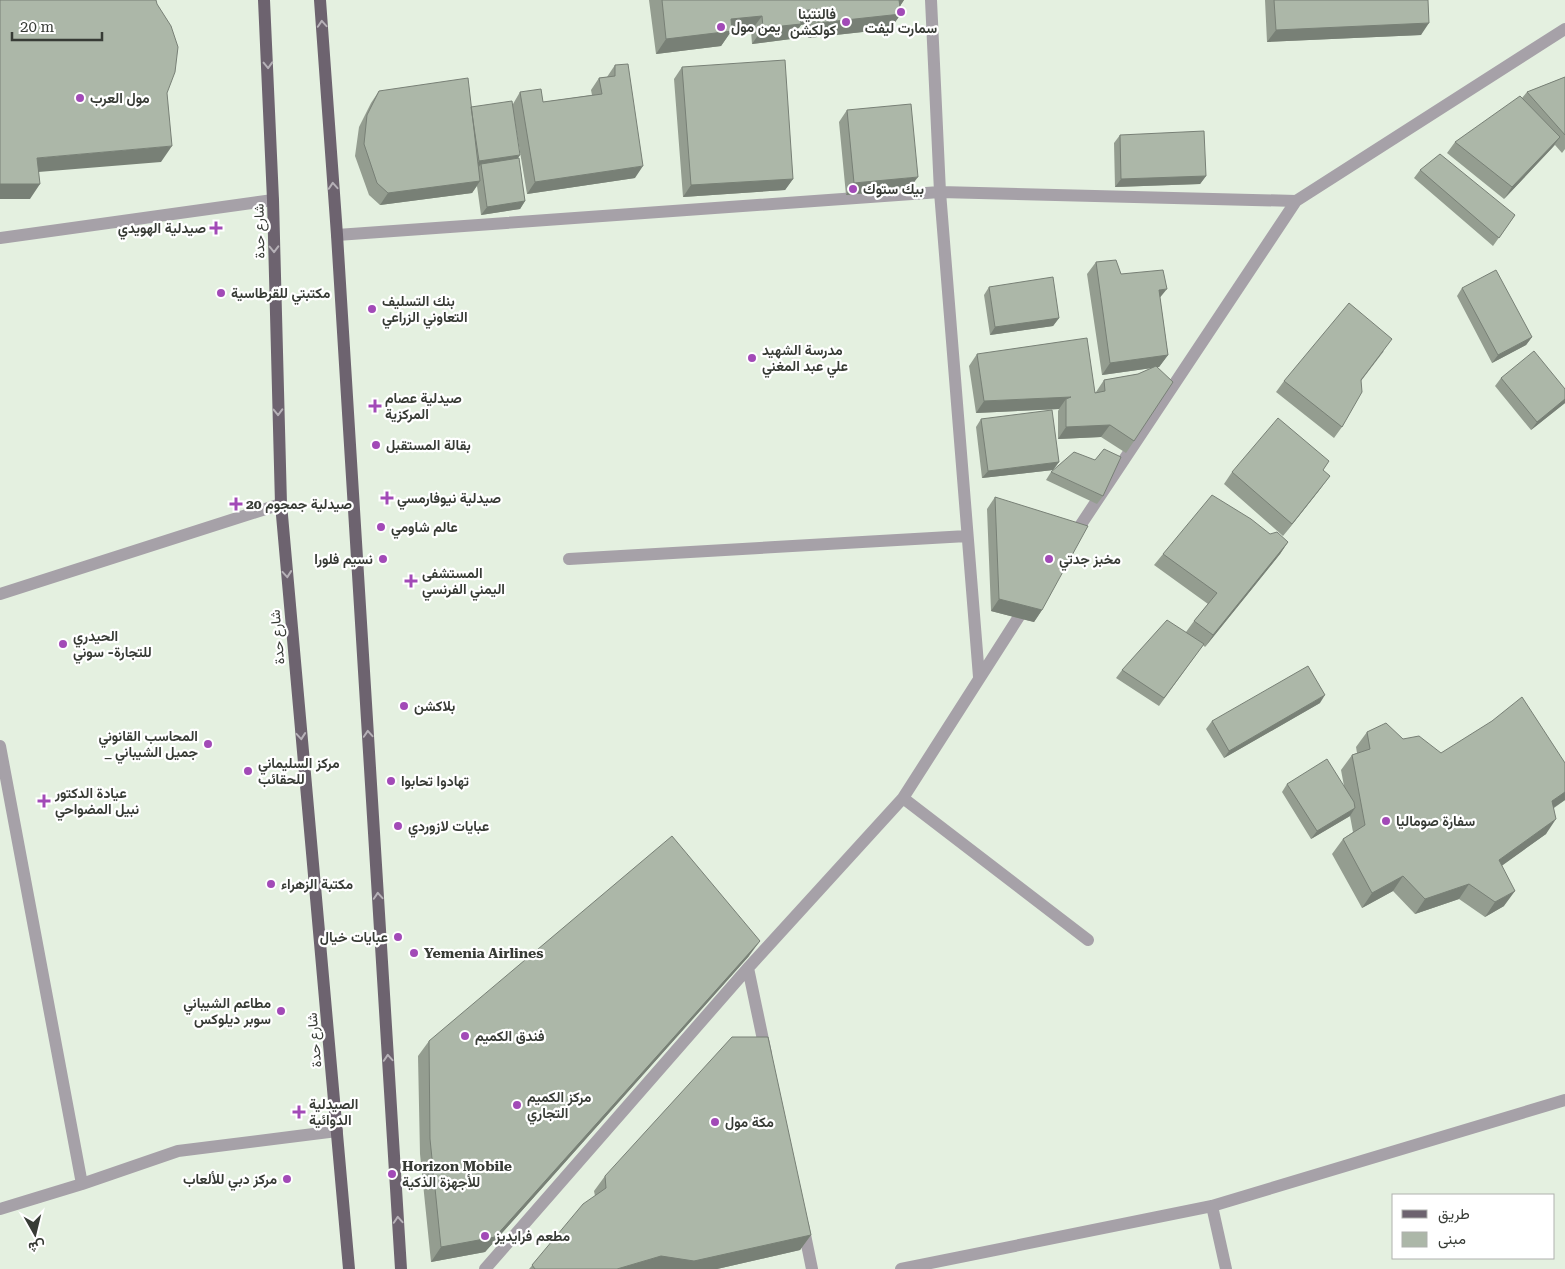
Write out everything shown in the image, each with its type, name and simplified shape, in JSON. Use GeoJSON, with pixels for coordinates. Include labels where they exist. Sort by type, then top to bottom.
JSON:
{"type":"FeatureCollection","features":[{"type":"Feature","properties":{"kind":"main road"},"geometry":{"type":"LineString","coordinates":[[256,0],[266,16]]}},
{"type":"Feature","properties":{"kind":"main road","name":"شارع حدة"},"geometry":{"type":"LineString","coordinates":[[264,0],[273,200],[280,504],[350,1269]]}},
{"type":"Feature","properties":{"kind":"main road"},"geometry":{"type":"LineString","coordinates":[[321,2],[401,1269]]}},
{"type":"Feature","properties":{"kind":"street"},"geometry":{"type":"LineString","coordinates":[[931,0],[940,192],[979,678]]}},
{"type":"Feature","properties":{"kind":"street"},"geometry":{"type":"LineString","coordinates":[[1066,546],[1296,201],[1565,29]]}},
{"type":"Feature","properties":{"kind":"street"},"geometry":{"type":"LineString","coordinates":[[337,235],[940,192],[1296,201]]}},
{"type":"Feature","properties":{"kind":"street"},"geometry":{"type":"LineString","coordinates":[[0,238],[273,200]]}},
{"type":"Feature","properties":{"kind":"street"},"geometry":{"type":"LineString","coordinates":[[0,594],[280,504]]}},
{"type":"Feature","properties":{"kind":"street"},"geometry":{"type":"LineString","coordinates":[[569,559],[968,536]]}},
{"type":"Feature","properties":{"kind":"street"},"geometry":{"type":"LineString","coordinates":[[485,1269],[748,968],[902,798],[1034,595]]}},
{"type":"Feature","properties":{"kind":"street"},"geometry":{"type":"LineString","coordinates":[[0,746],[82,1184]]}},
{"type":"Feature","properties":{"kind":"street"},"geometry":{"type":"LineString","coordinates":[[902,798],[1088,940]]}},
{"type":"Feature","properties":{"kind":"street"},"geometry":{"type":"LineString","coordinates":[[748,968],[768,1065]]}},
{"type":"Feature","properties":{"kind":"street"},"geometry":{"type":"LineString","coordinates":[[901,1269],[1212,1206],[1565,1100]]}},
{"type":"Feature","properties":{"kind":"street"},"geometry":{"type":"LineString","coordinates":[[0,1209],[82,1184],[178,1151],[337,1131]]}},
{"type":"Feature","properties":{"kind":"street"},"geometry":{"type":"LineString","coordinates":[[1212,1206],[1226,1269]]}},
{"type":"Feature","properties":{"kind":"street"},"geometry":{"type":"LineString","coordinates":[[800,1211],[812,1269]]}},
{"type":"Feature","properties":{"kind":"building","name":"مول العرب"},"geometry":{"type":"Polygon","coordinates":[[[0,0],[156,0],[171,26],[178,47],[175,72],[167,93],[172,146],[37,158],[40,184],[0,184],[0,0]]]}},
{"type":"Feature","properties":{"kind":"building"},"geometry":{"type":"Polygon","coordinates":[[[662,0],[899,0],[901,14],[818,23],[817,9],[800,11],[801,24],[763,28],[762,16],[731,19],[732,31],[666,39],[662,0]]]}},
{"type":"Feature","properties":{"kind":"building"},"geometry":{"type":"Polygon","coordinates":[[[1274,0],[1428,0],[1429,23],[1276,30],[1274,0]]]}},
{"type":"Feature","properties":{"kind":"building"},"geometry":{"type":"Polygon","coordinates":[[[785,60],[793,179],[691,185],[682,67],[785,60]]]}},
{"type":"Feature","properties":{"kind":"building"},"geometry":{"type":"Polygon","coordinates":[[[628,64],[643,166],[535,182],[520,92],[541,89],[543,102],[602,94],[599,78],[615,76],[615,65],[628,64]]]}},
{"type":"Feature","properties":{"kind":"building"},"geometry":{"type":"Polygon","coordinates":[[[1565,77],[1565,135],[1527,92],[1565,77]]]}},
{"type":"Feature","properties":{"kind":"building"},"geometry":{"type":"Polygon","coordinates":[[[468,78],[480,181],[388,193],[377,183],[364,144],[367,115],[379,91],[468,78]]]}},
{"type":"Feature","properties":{"kind":"building"},"geometry":{"type":"Polygon","coordinates":[[[1520,96],[1560,137],[1512,187],[1455,142],[1520,96]]]}},
{"type":"Feature","properties":{"kind":"building"},"geometry":{"type":"Polygon","coordinates":[[[512,101],[520,155],[479,161],[471,107],[512,101]]]}},
{"type":"Feature","properties":{"kind":"building"},"geometry":{"type":"Polygon","coordinates":[[[911,104],[918,177],[854,183],[847,110],[911,104]]]}},
{"type":"Feature","properties":{"kind":"building"},"geometry":{"type":"Polygon","coordinates":[[[1204,131],[1206,176],[1121,179],[1120,135],[1204,131]]]}},
{"type":"Feature","properties":{"kind":"building"},"geometry":{"type":"Polygon","coordinates":[[[1440,154],[1515,215],[1499,238],[1420,170],[1440,154]]]}},
{"type":"Feature","properties":{"kind":"building"},"geometry":{"type":"Polygon","coordinates":[[[519,158],[525,201],[487,207],[481,164],[519,158]]]}},
{"type":"Feature","properties":{"kind":"building"},"geometry":{"type":"Polygon","coordinates":[[[1116,260],[1121,274],[1163,270],[1167,289],[1159,290],[1168,355],[1110,363],[1096,262],[1116,260]]]}},
{"type":"Feature","properties":{"kind":"building"},"geometry":{"type":"Polygon","coordinates":[[[1496,270],[1532,337],[1498,355],[1462,288],[1496,270]]]}},
{"type":"Feature","properties":{"kind":"building"},"geometry":{"type":"Polygon","coordinates":[[[1053,277],[1059,318],[995,327],[989,287],[1053,277]]]}},
{"type":"Feature","properties":{"kind":"building"},"geometry":{"type":"Polygon","coordinates":[[[1349,303],[1392,339],[1361,380],[1362,392],[1342,427],[1284,381],[1349,303]]]}},
{"type":"Feature","properties":{"kind":"building"},"geometry":{"type":"Polygon","coordinates":[[[1087,338],[1095,393],[1105,391],[1104,380],[1138,374],[1156,366],[1173,382],[1134,441],[1110,425],[1066,427],[1066,399],[1071,397],[984,401],[977,354],[1087,338]]]}},
{"type":"Feature","properties":{"kind":"building"},"geometry":{"type":"Polygon","coordinates":[[[1534,351],[1565,389],[1565,399],[1537,422],[1501,378],[1534,351]]]}},
{"type":"Feature","properties":{"kind":"building"},"geometry":{"type":"Polygon","coordinates":[[[1052,410],[1059,462],[988,471],[981,419],[1052,410]]]}},
{"type":"Feature","properties":{"kind":"building"},"geometry":{"type":"Polygon","coordinates":[[[1278,418],[1329,461],[1323,470],[1330,476],[1292,524],[1232,472],[1278,418]]]}},
{"type":"Feature","properties":{"kind":"building"},"geometry":{"type":"Polygon","coordinates":[[[1104,449],[1121,457],[1103,496],[1051,472],[1074,452],[1095,460],[1104,449]]]}},
{"type":"Feature","properties":{"kind":"building"},"geometry":{"type":"Polygon","coordinates":[[[1212,495],[1251,519],[1270,534],[1277,532],[1288,542],[1213,635],[1194,621],[1217,593],[1163,554],[1212,495]]]}},
{"type":"Feature","properties":{"kind":"building"},"geometry":{"type":"Polygon","coordinates":[[[995,497],[1088,526],[1042,610],[999,599],[995,497]]]}},
{"type":"Feature","properties":{"kind":"building"},"geometry":{"type":"Polygon","coordinates":[[[1167,620],[1204,644],[1164,698],[1122,670],[1167,620]]]}},
{"type":"Feature","properties":{"kind":"building"},"geometry":{"type":"Polygon","coordinates":[[[1308,666],[1325,695],[1229,751],[1212,721],[1308,666]]]}},
{"type":"Feature","properties":{"kind":"building"},"geometry":{"type":"Polygon","coordinates":[[[1522,697],[1565,763],[1565,792],[1552,801],[1556,819],[1499,860],[1515,891],[1495,902],[1469,884],[1425,899],[1403,876],[1372,893],[1343,839],[1365,825],[1352,755],[1370,749],[1367,732],[1386,723],[1403,739],[1419,736],[1441,753],[1492,721],[1522,697]]]}},
{"type":"Feature","properties":{"kind":"building"},"geometry":{"type":"Polygon","coordinates":[[[1327,759],[1354,802],[1355,808],[1317,831],[1287,784],[1327,759]]]}},
{"type":"Feature","properties":{"kind":"building","name":"مركز الكميم التجاري"},"geometry":{"type":"Polygon","coordinates":[[[672,836],[760,941],[495,1237],[441,1247],[430,1139],[429,1041],[672,836]]]}},
{"type":"Feature","properties":{"kind":"building","name":"مكة مول"},"geometry":{"type":"Polygon","coordinates":[[[732,1037],[768,1037],[811,1235],[694,1261],[661,1256],[617,1269],[535,1269],[532,1265],[583,1204],[606,1188],[605,1176],[732,1037]]]}},
{"type":"Feature","properties":{"kind":"place","name":"سمارت ليفت"},"geometry":{"type":"Point","coordinates":[901,12]}},
{"type":"Feature","properties":{"kind":"place","name":"فالنتينا كولكشن"},"geometry":{"type":"Point","coordinates":[846,22]}},
{"type":"Feature","properties":{"kind":"place","name":"يمن مول"},"geometry":{"type":"Point","coordinates":[721,27]}},
{"type":"Feature","properties":{"kind":"place","name":"مول العرب"},"geometry":{"type":"Point","coordinates":[80,98]}},
{"type":"Feature","properties":{"kind":"place","name":"بيك ستوك"},"geometry":{"type":"Point","coordinates":[853,189]}},
{"type":"Feature","properties":{"kind":"place","name":"صيدلية الهويدي"},"geometry":{"type":"Point","coordinates":[216,228]}},
{"type":"Feature","properties":{"kind":"place","name":"مكتبتي للقرطاسية"},"geometry":{"type":"Point","coordinates":[221,293]}},
{"type":"Feature","properties":{"kind":"place","name":"بنك التسليف التعاوني الزراعي"},"geometry":{"type":"Point","coordinates":[372,309]}},
{"type":"Feature","properties":{"kind":"place","name":"مدرسة الشهيد علي عبد المغني"},"geometry":{"type":"Point","coordinates":[752,358]}},
{"type":"Feature","properties":{"kind":"place","name":"صيدلية عصام المركزية"},"geometry":{"type":"Point","coordinates":[375,406]}},
{"type":"Feature","properties":{"kind":"place","name":"بقالة المستقبل"},"geometry":{"type":"Point","coordinates":[376,445]}},
{"type":"Feature","properties":{"kind":"place","name":"صيدلية نيوفارمسي"},"geometry":{"type":"Point","coordinates":[387,498]}},
{"type":"Feature","properties":{"kind":"place","name":"صيدلية جمجوم 20"},"geometry":{"type":"Point","coordinates":[236,504]}},
{"type":"Feature","properties":{"kind":"place","name":"عالم شاومي"},"geometry":{"type":"Point","coordinates":[381,527]}},
{"type":"Feature","properties":{"kind":"place","name":"نسيم فلورا"},"geometry":{"type":"Point","coordinates":[383,559]}},
{"type":"Feature","properties":{"kind":"place","name":"مخبز جدتي"},"geometry":{"type":"Point","coordinates":[1049,559]}},
{"type":"Feature","properties":{"kind":"place","name":"المستشفى اليمني الفرنسي"},"geometry":{"type":"Point","coordinates":[411,581]}},
{"type":"Feature","properties":{"kind":"place","name":"الحيدري للتجارة- سوني"},"geometry":{"type":"Point","coordinates":[63,644]}},
{"type":"Feature","properties":{"kind":"place","name":"بلاكشن"},"geometry":{"type":"Point","coordinates":[404,706]}},
{"type":"Feature","properties":{"kind":"place","name":"المحاسب القانوني _ جميل الشيباني"},"geometry":{"type":"Point","coordinates":[208,744]}},
{"type":"Feature","properties":{"kind":"place","name":"مركز السليماني للحقائب"},"geometry":{"type":"Point","coordinates":[248,771]}},
{"type":"Feature","properties":{"kind":"place","name":"تهادوا تحابوا"},"geometry":{"type":"Point","coordinates":[391,781]}},
{"type":"Feature","properties":{"kind":"place","name":"عيادة الدكتور نبيل المضواحي"},"geometry":{"type":"Point","coordinates":[44,801]}},
{"type":"Feature","properties":{"kind":"place","name":"سفارة صوماليا"},"geometry":{"type":"Point","coordinates":[1386,821]}},
{"type":"Feature","properties":{"kind":"place","name":"عبايات لازوردي"},"geometry":{"type":"Point","coordinates":[398,826]}},
{"type":"Feature","properties":{"kind":"place","name":"مكتبة الزهراء"},"geometry":{"type":"Point","coordinates":[271,884]}},
{"type":"Feature","properties":{"kind":"place","name":"عبايات خيال"},"geometry":{"type":"Point","coordinates":[398,937]}},
{"type":"Feature","properties":{"kind":"place","name":"Yemenia Airlines"},"geometry":{"type":"Point","coordinates":[414,953]}},
{"type":"Feature","properties":{"kind":"place","name":"مطاعم الشيباني سوبر ديلوكس"},"geometry":{"type":"Point","coordinates":[281,1011]}},
{"type":"Feature","properties":{"kind":"place","name":"فندق الكميم"},"geometry":{"type":"Point","coordinates":[465,1036]}},
{"type":"Feature","properties":{"kind":"place","name":"مركز الكميم التجاري"},"geometry":{"type":"Point","coordinates":[517,1105]}},
{"type":"Feature","properties":{"kind":"place","name":"الصيدلية الدوائية"},"geometry":{"type":"Point","coordinates":[299,1112]}},
{"type":"Feature","properties":{"kind":"place","name":"مكة مول"},"geometry":{"type":"Point","coordinates":[715,1122]}},
{"type":"Feature","properties":{"kind":"place","name":"Horizon Mobile للأجهزة الذكية"},"geometry":{"type":"Point","coordinates":[392,1174]}},
{"type":"Feature","properties":{"kind":"place","name":"مركز دبي للألعاب"},"geometry":{"type":"Point","coordinates":[287,1179]}},
{"type":"Feature","properties":{"kind":"place","name":"مطعم فرايديز"},"geometry":{"type":"Point","coordinates":[485,1236]}}]}
